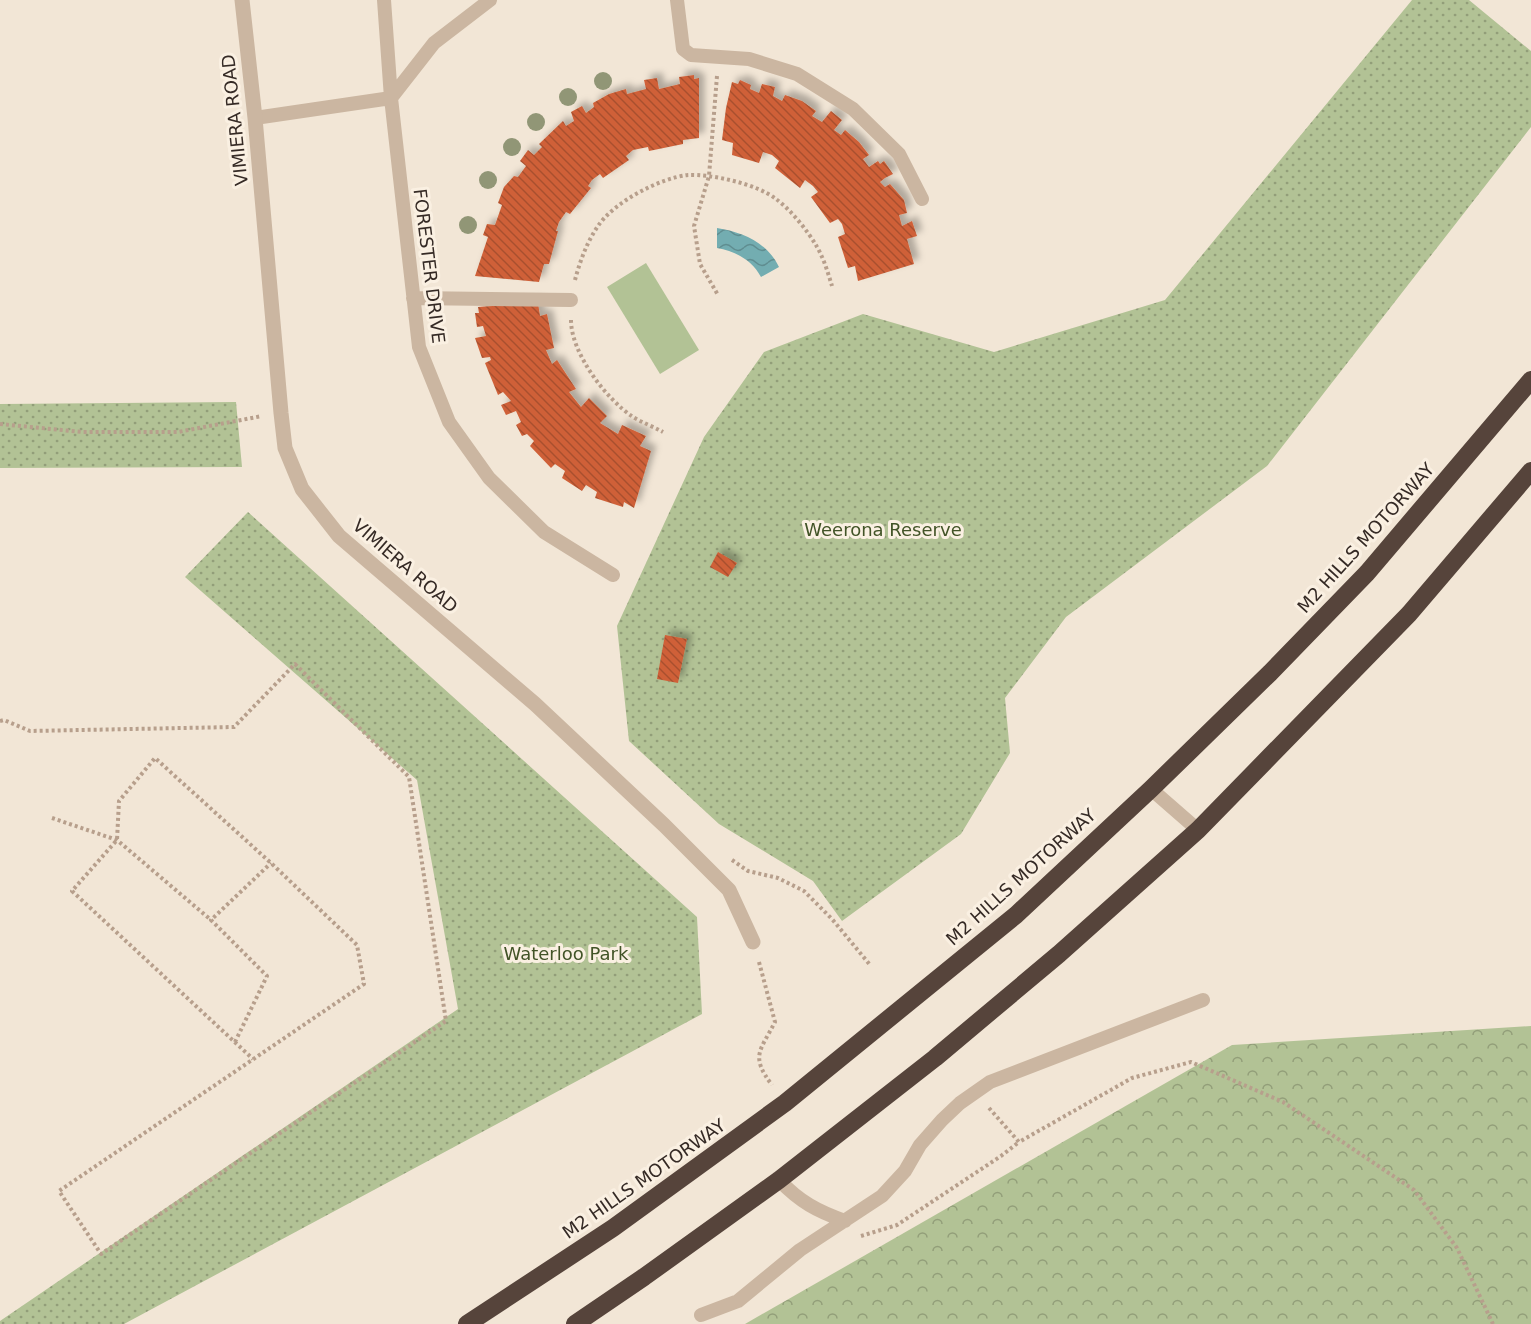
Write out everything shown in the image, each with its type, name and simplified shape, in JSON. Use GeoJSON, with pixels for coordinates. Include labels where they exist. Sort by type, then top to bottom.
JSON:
{"type":"FeatureCollection","features":[{"type":"Feature","properties":{"kind":"highway","name":"M2 HILLS MOTORWAY"},"geometry":{"type":"LineString","coordinates":[[467,1324],[613,1228],[785,1103],[1016,915],[1270,673],[1368,573],[1531,380]]}},
{"type":"Feature","properties":{"kind":"highway"},"geometry":{"type":"LineString","coordinates":[[575,1324],[779,1180],[944,1051],[1059,954],[1198,830],[1408,614],[1531,471]]}},
{"type":"Feature","properties":{"kind":"street","name":"VIMIERA ROAD"},"geometry":{"type":"LineString","coordinates":[[242,0],[285,448],[302,489],[339,536],[535,704],[664,825],[729,890],[753,942]]}},
{"type":"Feature","properties":{"kind":"lane","name":"FORESTER DRIVE"},"geometry":{"type":"LineString","coordinates":[[384,0],[391,98],[418,347],[448,422],[489,478],[544,532],[613,575]]}},
{"type":"Feature","properties":{"kind":"lane"},"geometry":{"type":"LineString","coordinates":[[255,118],[391,98],[434,43],[490,0]]}},
{"type":"Feature","properties":{"kind":"lane"},"geometry":{"type":"LineString","coordinates":[[677,0],[683,49],[691,55],[749,60],[796,74],[853,109],[899,154],[922,199]]}},
{"type":"Feature","properties":{"kind":"lane"},"geometry":{"type":"LineString","coordinates":[[413,298],[571,300]]}},
{"type":"Feature","properties":{"kind":"lane"},"geometry":{"type":"LineString","coordinates":[[1150,789],[1198,830]]}},
{"type":"Feature","properties":{"kind":"lane"},"geometry":{"type":"LineString","coordinates":[[702,1315],[738,1300],[800,1250],[882,1196],[905,1171],[920,1145],[942,1120],[960,1103],[990,1082],[1203,1000]]}},
{"type":"Feature","properties":{"kind":"lane"},"geometry":{"type":"LineString","coordinates":[[779,1180],[792,1194],[820,1212],[845,1221]]}},
{"type":"Feature","properties":{"kind":"path"},"geometry":{"type":"LineString","coordinates":[[718,295],[700,264],[694,226],[709,176],[719,58]]}},
{"type":"Feature","properties":{"kind":"path"},"geometry":{"type":"LineString","coordinates":[[663,432],[633,417],[606,393],[585,364],[571,330],[571,291],[581,259],[599,224],[623,201],[654,184],[687,175],[709,176],[743,183],[775,198],[800,224],[818,248],[832,286]]}},
{"type":"Feature","properties":{"kind":"path"},"geometry":{"type":"LineString","coordinates":[[0,424],[82,432],[178,432],[281,413]]}},
{"type":"Feature","properties":{"kind":"path"},"geometry":{"type":"LineString","coordinates":[[0,721],[4,720],[30,731],[234,727],[295,664],[410,777],[446,1021],[101,1254],[59,1191],[364,984],[357,945],[155,758],[119,801],[117,840],[72,891],[253,1059]]}},
{"type":"Feature","properties":{"kind":"path"},"geometry":{"type":"LineString","coordinates":[[52,818],[117,840],[211,920],[267,976],[235,1042]]}},
{"type":"Feature","properties":{"kind":"path"},"geometry":{"type":"LineString","coordinates":[[730,859],[748,872],[778,878],[804,891],[832,919],[871,966]]}},
{"type":"Feature","properties":{"kind":"path"},"geometry":{"type":"LineString","coordinates":[[211,920],[271,863]]}},
{"type":"Feature","properties":{"kind":"path"},"geometry":{"type":"LineString","coordinates":[[753,942],[775,1022],[758,1055],[762,1071],[785,1103]]}},
{"type":"Feature","properties":{"kind":"path"},"geometry":{"type":"LineString","coordinates":[[988,1108],[1019,1142],[1132,1078],[1191,1062],[1283,1102],[1414,1190],[1457,1248],[1493,1324]]}},
{"type":"Feature","properties":{"kind":"green space","name":"Weerona Reserve"},"geometry":{"type":"Polygon","coordinates":[[[1412,0],[1469,0],[1531,51],[1531,127],[1267,466],[1066,617],[1005,698],[1010,753],[961,834],[842,921],[813,881],[719,824],[629,741],[617,626],[704,437],[764,352],[863,314],[994,352],[1165,300],[1412,0]]]}},
{"type":"Feature","properties":{"kind":"green space"},"geometry":{"type":"Polygon","coordinates":[[[646,263],[699,350],[660,374],[607,287],[646,263]]]}},
{"type":"Feature","properties":{"kind":"green space"},"geometry":{"type":"Polygon","coordinates":[[[236,402],[242,467],[0,468],[0,404],[236,402]]]}},
{"type":"Feature","properties":{"kind":"green space","name":"Waterloo Park"},"geometry":{"type":"Polygon","coordinates":[[[248,512],[697,917],[702,1014],[124,1324],[0,1324],[0,1321],[458,1009],[417,780],[185,577],[248,512]]]}},
{"type":"Feature","properties":{"kind":"green space"},"geometry":{"type":"Polygon","coordinates":[[[1531,1026],[1531,1324],[745,1324],[1232,1045],[1531,1026]]]}},
{"type":"Feature","properties":{"kind":"water"},"geometry":{"type":"Polygon","coordinates":[[[717,228],[736,232],[761,245],[774,258],[779,267],[761,277],[742,257],[717,248],[717,228]]]}},
{"type":"Feature","properties":{"kind":"building"},"geometry":{"type":"Polygon","coordinates":[[[694,75],[694,79],[699,78],[699,138],[683,140],[683,144],[649,151],[648,147],[633,150],[626,156],[629,160],[603,178],[600,174],[592,180],[588,186],[591,188],[570,214],[566,212],[559,222],[549,264],[544,264],[539,282],[475,276],[488,237],[483,235],[487,224],[495,225],[502,205],[498,203],[504,187],[514,176],[518,177],[526,166],[520,161],[528,150],[534,155],[542,147],[539,144],[563,121],[566,126],[574,121],[571,112],[582,106],[586,113],[594,107],[593,103],[609,94],[626,89],[627,94],[646,89],[644,80],[657,78],[659,89],[680,84],[679,77],[694,75]]]}},
{"type":"Feature","properties":{"kind":"building"},"geometry":{"type":"Polygon","coordinates":[[[740,80],[751,85],[750,89],[759,93],[762,84],[775,87],[773,96],[782,101],[785,95],[802,101],[816,111],[812,116],[822,122],[831,111],[842,120],[834,130],[841,135],[845,130],[859,142],[869,155],[863,159],[869,167],[878,161],[880,164],[884,161],[893,174],[880,182],[885,187],[890,184],[904,200],[907,213],[899,215],[902,226],[912,221],[917,236],[907,239],[914,264],[858,281],[855,266],[848,268],[838,237],[845,234],[842,224],[838,219],[830,223],[811,197],[818,192],[813,186],[805,180],[800,188],[775,168],[779,161],[772,155],[763,152],[759,163],[732,155],[733,143],[722,140],[732,82],[738,84],[740,80]]]}},
{"type":"Feature","properties":{"kind":"building"},"geometry":{"type":"Polygon","coordinates":[[[538,303],[540,316],[547,314],[554,348],[546,350],[552,364],[557,360],[576,389],[569,392],[581,407],[589,398],[607,416],[600,423],[618,434],[622,425],[646,436],[640,446],[651,451],[634,508],[624,502],[623,507],[595,498],[597,492],[586,485],[582,491],[562,478],[565,471],[555,464],[551,468],[530,446],[534,441],[527,434],[522,436],[516,425],[521,422],[516,411],[506,415],[501,405],[511,401],[503,392],[498,395],[485,363],[491,360],[490,357],[482,358],[475,338],[486,336],[483,326],[477,327],[475,313],[479,313],[478,307],[538,303]]]}},
{"type":"Feature","properties":{"kind":"building"},"geometry":{"type":"Polygon","coordinates":[[[718,552],[737,563],[728,577],[710,567],[718,552]]]}},
{"type":"Feature","properties":{"kind":"building"},"geometry":{"type":"Polygon","coordinates":[[[665,635],[687,639],[678,683],[657,679],[665,635]]]}}]}
